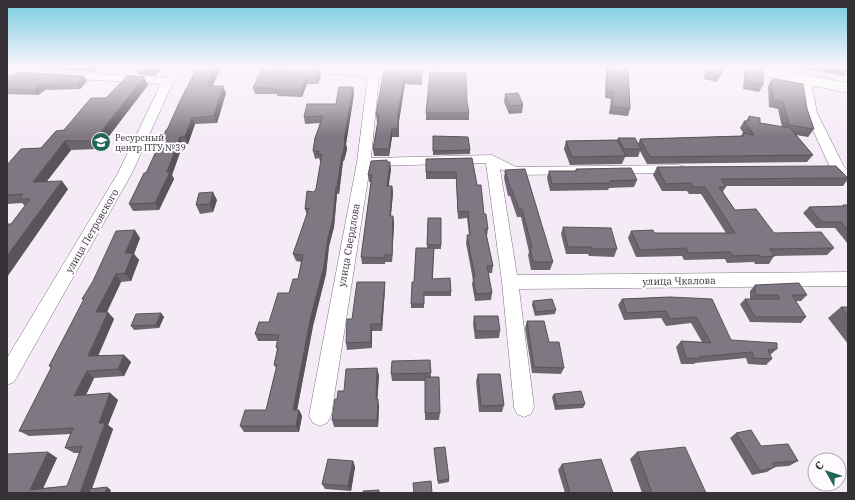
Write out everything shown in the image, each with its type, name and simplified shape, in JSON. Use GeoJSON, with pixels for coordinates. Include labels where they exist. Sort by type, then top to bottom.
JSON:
{"type":"FeatureCollection","features":[{"type":"Feature","properties":{"kind":"street","name":"улица Петровского"},"geometry":{"type":"LineString","coordinates":[[7,376],[125,173],[164,89]]}},
{"type":"Feature","properties":{"kind":"street","name":"улица Свердлова"},"geometry":{"type":"LineString","coordinates":[[320,416],[364,162],[372,89]]}},
{"type":"Feature","properties":{"kind":"street"},"geometry":{"type":"LineString","coordinates":[[807,89],[811,113],[837,167],[848,178]]}},
{"type":"Feature","properties":{"kind":"street"},"geometry":{"type":"LineString","coordinates":[[492,159],[510,282],[524,407]]}},
{"type":"Feature","properties":{"kind":"street"},"geometry":{"type":"LineString","coordinates":[[364,162],[492,159],[513,171],[695,169]]}},
{"type":"Feature","properties":{"kind":"street"},"geometry":{"type":"LineString","coordinates":[[822,167],[837,167]]}},
{"type":"Feature","properties":{"kind":"street","name":"улица Чкалова"},"geometry":{"type":"LineString","coordinates":[[510,282],[848,279]]}},
{"type":"Feature","properties":{"kind":"building"},"geometry":{"type":"Polygon","coordinates":[[[114,89],[134,89],[94,141],[65,141],[33,182],[62,181],[7,256],[7,224],[11,224],[30,199],[19,199],[23,194],[7,195],[7,165],[21,149],[41,148],[56,131],[64,130],[91,98],[106,98],[114,89]]]}},
{"type":"Feature","properties":{"kind":"building"},"geometry":{"type":"Polygon","coordinates":[[[186,89],[222,89],[214,116],[192,118],[185,137],[180,137],[167,172],[170,172],[155,203],[129,204],[144,173],[146,173],[186,89]]]}},
{"type":"Feature","properties":{"kind":"building"},"geometry":{"type":"Polygon","coordinates":[[[276,89],[301,89],[301,90],[276,89]]]}},
{"type":"Feature","properties":{"kind":"building"},"geometry":{"type":"Polygon","coordinates":[[[339,89],[353,89],[343,154],[337,187],[336,186],[333,219],[328,238],[324,266],[310,320],[293,410],[299,410],[296,426],[240,426],[245,410],[266,410],[277,365],[274,365],[279,335],[255,334],[259,322],[269,322],[278,293],[289,293],[293,279],[298,279],[303,255],[293,254],[309,208],[305,209],[307,191],[314,192],[316,189],[322,154],[318,154],[319,151],[313,151],[315,138],[323,116],[304,117],[307,104],[336,104],[339,89]]]}},
{"type":"Feature","properties":{"kind":"building"},"geometry":{"type":"Polygon","coordinates":[[[381,89],[402,89],[398,114],[398,129],[392,129],[389,149],[373,149],[379,115],[376,115],[381,89]]]}},
{"type":"Feature","properties":{"kind":"building"},"geometry":{"type":"Polygon","coordinates":[[[428,89],[467,89],[469,113],[426,113],[428,89]]]}},
{"type":"Feature","properties":{"kind":"building"},"geometry":{"type":"Polygon","coordinates":[[[607,89],[629,89],[630,109],[612,106],[613,92],[607,91],[607,89]]]}},
{"type":"Feature","properties":{"kind":"building"},"geometry":{"type":"Polygon","coordinates":[[[772,89],[804,89],[807,109],[814,129],[789,125],[783,102],[773,100],[772,89]]]}},
{"type":"Feature","properties":{"kind":"building"},"geometry":{"type":"Polygon","coordinates":[[[518,93],[523,105],[510,106],[505,94],[518,93]]]}},
{"type":"Feature","properties":{"kind":"building"},"geometry":{"type":"Polygon","coordinates":[[[749,116],[760,118],[760,123],[790,128],[813,155],[650,157],[640,139],[743,136],[743,133],[754,135],[744,121],[749,121],[749,116]]]}},
{"type":"Feature","properties":{"kind":"building"},"geometry":{"type":"Polygon","coordinates":[[[433,136],[468,137],[470,150],[433,151],[433,136]]]}},
{"type":"Feature","properties":{"kind":"building"},"geometry":{"type":"Polygon","coordinates":[[[618,138],[635,138],[641,149],[624,149],[618,138]]]}},
{"type":"Feature","properties":{"kind":"building"},"geometry":{"type":"Polygon","coordinates":[[[617,140],[626,156],[572,157],[566,141],[617,140]]]}},
{"type":"Feature","properties":{"kind":"building"},"geometry":{"type":"Polygon","coordinates":[[[472,158],[477,185],[481,185],[484,214],[486,214],[488,229],[485,229],[493,266],[487,266],[492,293],[476,294],[473,277],[475,277],[467,235],[470,235],[468,211],[458,212],[456,172],[426,172],[426,159],[472,158]]]}},
{"type":"Feature","properties":{"kind":"building"},"geometry":{"type":"Polygon","coordinates":[[[387,160],[387,162],[390,162],[387,186],[392,186],[390,216],[393,216],[392,255],[384,255],[384,258],[361,257],[372,175],[368,175],[371,161],[387,160]]]}},
{"type":"Feature","properties":{"kind":"building"},"geometry":{"type":"Polygon","coordinates":[[[836,166],[848,178],[721,179],[726,187],[719,187],[735,210],[756,209],[774,233],[821,232],[834,248],[770,249],[775,256],[761,257],[760,255],[733,256],[730,252],[688,253],[686,248],[640,250],[631,231],[653,230],[654,233],[735,233],[705,187],[693,187],[691,183],[666,184],[657,167],[836,166]]]}},
{"type":"Feature","properties":{"kind":"building"},"geometry":{"type":"Polygon","coordinates":[[[631,168],[637,180],[610,181],[610,183],[552,184],[549,171],[577,171],[576,169],[631,168]]]}},
{"type":"Feature","properties":{"kind":"building"},"geometry":{"type":"Polygon","coordinates":[[[525,169],[553,262],[533,262],[530,247],[532,247],[522,209],[519,209],[510,188],[505,170],[525,169]]]}},
{"type":"Feature","properties":{"kind":"building"},"geometry":{"type":"Polygon","coordinates":[[[213,192],[210,204],[196,205],[199,193],[213,192]]]}},
{"type":"Feature","properties":{"kind":"building"},"geometry":{"type":"Polygon","coordinates":[[[843,205],[848,205],[848,230],[841,222],[822,222],[809,207],[844,206],[843,205]]]}},
{"type":"Feature","properties":{"kind":"building"},"geometry":{"type":"Polygon","coordinates":[[[428,218],[441,218],[441,245],[427,245],[428,218]]]}},
{"type":"Feature","properties":{"kind":"building"},"geometry":{"type":"Polygon","coordinates":[[[563,227],[611,228],[617,249],[568,247],[563,227]]]}},
{"type":"Feature","properties":{"kind":"building"},"geometry":{"type":"Polygon","coordinates":[[[135,230],[125,253],[133,253],[125,273],[116,274],[96,312],[108,312],[88,356],[124,355],[118,369],[87,371],[74,396],[110,393],[99,423],[105,423],[80,493],[7,493],[8,454],[48,452],[30,490],[67,486],[82,446],[65,448],[73,428],[19,431],[52,366],[49,366],[84,299],[82,299],[93,281],[116,231],[135,230]]]}},
{"type":"Feature","properties":{"kind":"building"},"geometry":{"type":"Polygon","coordinates":[[[416,248],[434,248],[432,279],[450,278],[451,292],[424,292],[424,304],[411,304],[416,248]]]}},
{"type":"Feature","properties":{"kind":"building"},"geometry":{"type":"Polygon","coordinates":[[[357,282],[385,282],[381,324],[371,324],[371,342],[346,343],[347,319],[352,319],[357,282]]]}},
{"type":"Feature","properties":{"kind":"building"},"geometry":{"type":"Polygon","coordinates":[[[799,283],[807,295],[792,295],[806,317],[755,317],[745,299],[780,299],[778,295],[755,295],[755,285],[799,283]]]}},
{"type":"Feature","properties":{"kind":"building"},"geometry":{"type":"Polygon","coordinates":[[[670,297],[712,299],[731,340],[777,343],[777,349],[768,350],[772,359],[754,358],[752,352],[699,357],[699,359],[686,358],[681,341],[711,343],[696,317],[670,319],[666,311],[627,313],[622,299],[670,297]]]}},
{"type":"Feature","properties":{"kind":"building"},"geometry":{"type":"Polygon","coordinates":[[[552,299],[556,310],[536,312],[533,301],[552,299]]]}},
{"type":"Feature","properties":{"kind":"building"},"geometry":{"type":"Polygon","coordinates":[[[841,307],[848,307],[848,316],[841,307]]]}},
{"type":"Feature","properties":{"kind":"building"},"geometry":{"type":"Polygon","coordinates":[[[161,313],[156,325],[131,326],[136,314],[161,313]]]}},
{"type":"Feature","properties":{"kind":"building"},"geometry":{"type":"Polygon","coordinates":[[[474,316],[498,316],[500,331],[476,331],[474,316]]]}},
{"type":"Feature","properties":{"kind":"building"},"geometry":{"type":"Polygon","coordinates":[[[527,321],[544,321],[549,342],[559,342],[564,368],[534,367],[527,321]]]}},
{"type":"Feature","properties":{"kind":"building"},"geometry":{"type":"Polygon","coordinates":[[[430,360],[431,373],[391,374],[392,361],[430,360]]]}},
{"type":"Feature","properties":{"kind":"building"},"geometry":{"type":"Polygon","coordinates":[[[377,368],[377,420],[332,420],[335,399],[337,399],[338,391],[344,391],[346,369],[377,368]]]}},
{"type":"Feature","properties":{"kind":"building"},"geometry":{"type":"Polygon","coordinates":[[[478,374],[500,374],[504,405],[481,406],[478,374]]]}},
{"type":"Feature","properties":{"kind":"building"},"geometry":{"type":"Polygon","coordinates":[[[425,377],[439,377],[440,413],[425,413],[425,377]]]}},
{"type":"Feature","properties":{"kind":"building"},"geometry":{"type":"Polygon","coordinates":[[[581,391],[585,404],[557,406],[554,394],[581,391]]]}},
{"type":"Feature","properties":{"kind":"building"},"geometry":{"type":"Polygon","coordinates":[[[751,430],[761,446],[788,444],[798,461],[772,463],[775,467],[760,471],[736,433],[751,430]]]}},
{"type":"Feature","properties":{"kind":"building"},"geometry":{"type":"Polygon","coordinates":[[[445,447],[449,479],[438,481],[434,448],[445,447]]]}},
{"type":"Feature","properties":{"kind":"building"},"geometry":{"type":"Polygon","coordinates":[[[685,447],[706,493],[652,493],[637,452],[685,447]]]}},
{"type":"Feature","properties":{"kind":"building"},"geometry":{"type":"Polygon","coordinates":[[[328,459],[353,461],[348,486],[322,484],[328,459]]]}},
{"type":"Feature","properties":{"kind":"building"},"geometry":{"type":"Polygon","coordinates":[[[601,459],[613,493],[570,493],[562,464],[601,459]]]}},
{"type":"Feature","properties":{"kind":"building"},"geometry":{"type":"Polygon","coordinates":[[[431,481],[432,493],[414,493],[413,483],[431,481]]]}},
{"type":"Feature","properties":{"kind":"building"},"geometry":{"type":"Polygon","coordinates":[[[107,487],[105,493],[89,493],[90,489],[107,487]]]}},
{"type":"Feature","properties":{"kind":"building"},"geometry":{"type":"Polygon","coordinates":[[[379,490],[379,493],[364,493],[363,491],[379,490]]]}},
{"type":"Feature","properties":{"kind":"place","name":"Ресурсный центр ПТУ №39"},"geometry":{"type":"Point","coordinates":[101,142]}}]}
